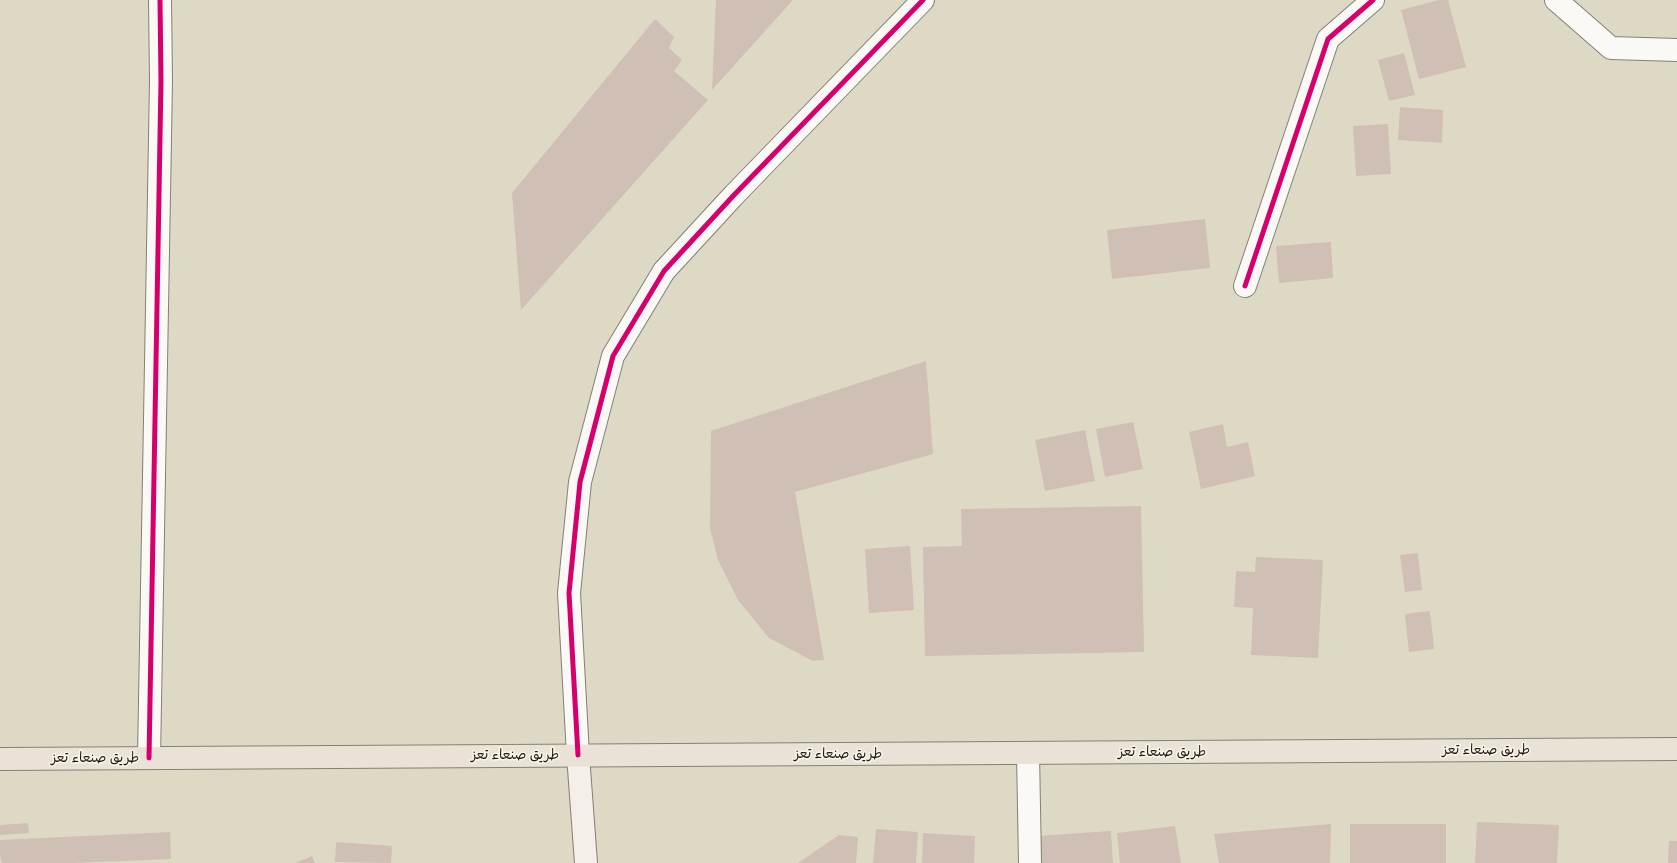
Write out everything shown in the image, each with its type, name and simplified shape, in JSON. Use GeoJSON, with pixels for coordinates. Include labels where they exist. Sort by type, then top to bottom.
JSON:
{"type":"FeatureCollection","features":[{"type":"Feature","properties":{"kind":"highway","name":"طريق صنعاء تعز"},"geometry":{"type":"LineString","coordinates":[[0,759],[1677,749]]}},
{"type":"Feature","properties":{"kind":"main road"},"geometry":{"type":"LineString","coordinates":[[578,755],[586,863]]}},
{"type":"Feature","properties":{"kind":"street"},"geometry":{"type":"LineString","coordinates":[[149,758],[161,88],[160,0]]}},
{"type":"Feature","properties":{"kind":"street"},"geometry":{"type":"LineString","coordinates":[[578,755],[569,593],[580,482],[613,356],[664,271],[734,195],[923,0]]}},
{"type":"Feature","properties":{"kind":"street"},"geometry":{"type":"LineString","coordinates":[[1245,286],[1328,39],[1373,0]]}},
{"type":"Feature","properties":{"kind":"street"},"geometry":{"type":"LineString","coordinates":[[1556,0],[1611,48],[1677,50]]}},
{"type":"Feature","properties":{"kind":"street"},"geometry":{"type":"LineString","coordinates":[[1028,753],[1030,863]]}},
{"type":"Feature","properties":{"kind":"building"},"geometry":{"type":"Polygon","coordinates":[[[716,0],[793,0],[712,90],[716,0]]]}},
{"type":"Feature","properties":{"kind":"building"},"geometry":{"type":"Polygon","coordinates":[[[1439,0],[1448,0],[1466,67],[1419,79],[1401,10],[1439,0]]]}},
{"type":"Feature","properties":{"kind":"building"},"geometry":{"type":"Polygon","coordinates":[[[655,19],[674,37],[669,48],[682,60],[674,71],[708,100],[521,310],[512,193],[655,19]]]}},
{"type":"Feature","properties":{"kind":"building"},"geometry":{"type":"Polygon","coordinates":[[[1404,53],[1415,95],[1389,101],[1378,60],[1404,53]]]}},
{"type":"Feature","properties":{"kind":"building"},"geometry":{"type":"Polygon","coordinates":[[[1400,107],[1443,110],[1442,143],[1398,140],[1400,107]]]}},
{"type":"Feature","properties":{"kind":"building"},"geometry":{"type":"Polygon","coordinates":[[[1388,124],[1391,174],[1356,176],[1353,126],[1388,124]]]}},
{"type":"Feature","properties":{"kind":"building"},"geometry":{"type":"Polygon","coordinates":[[[1205,219],[1210,268],[1112,279],[1107,230],[1205,219]]]}},
{"type":"Feature","properties":{"kind":"building"},"geometry":{"type":"Polygon","coordinates":[[[1331,242],[1333,278],[1279,283],[1276,246],[1331,242]]]}},
{"type":"Feature","properties":{"kind":"building"},"geometry":{"type":"Polygon","coordinates":[[[926,361],[933,454],[795,492],[824,660],[813,661],[769,638],[738,600],[718,560],[710,528],[711,431],[926,361]]]}},
{"type":"Feature","properties":{"kind":"building"},"geometry":{"type":"Polygon","coordinates":[[[1133,422],[1143,469],[1105,477],[1096,429],[1133,422]]]}},
{"type":"Feature","properties":{"kind":"building"},"geometry":{"type":"Polygon","coordinates":[[[1223,424],[1227,447],[1248,442],[1255,476],[1201,489],[1189,432],[1223,424]]]}},
{"type":"Feature","properties":{"kind":"building"},"geometry":{"type":"Polygon","coordinates":[[[1085,430],[1095,481],[1045,491],[1035,440],[1085,430]]]}},
{"type":"Feature","properties":{"kind":"building"},"geometry":{"type":"Polygon","coordinates":[[[1141,506],[1144,652],[925,656],[923,547],[962,546],[961,509],[1141,506]]]}},
{"type":"Feature","properties":{"kind":"building"},"geometry":{"type":"Polygon","coordinates":[[[910,546],[914,610],[869,613],[865,549],[910,546]]]}},
{"type":"Feature","properties":{"kind":"building"},"geometry":{"type":"Polygon","coordinates":[[[1418,553],[1422,590],[1405,592],[1400,555],[1418,553]]]}},
{"type":"Feature","properties":{"kind":"building"},"geometry":{"type":"Polygon","coordinates":[[[1256,557],[1323,560],[1318,658],[1251,655],[1253,608],[1234,607],[1236,571],[1255,572],[1256,557]]]}},
{"type":"Feature","properties":{"kind":"building"},"geometry":{"type":"Polygon","coordinates":[[[1430,611],[1434,649],[1409,652],[1405,614],[1430,611]]]}},
{"type":"Feature","properties":{"kind":"building"},"geometry":{"type":"Polygon","coordinates":[[[1477,822],[1559,825],[1557,863],[1475,863],[1477,822]]]}},
{"type":"Feature","properties":{"kind":"building"},"geometry":{"type":"Polygon","coordinates":[[[28,823],[29,833],[0,835],[0,825],[28,823]]]}},
{"type":"Feature","properties":{"kind":"building"},"geometry":{"type":"Polygon","coordinates":[[[1331,824],[1330,863],[1219,863],[1214,834],[1331,824]]]}},
{"type":"Feature","properties":{"kind":"building"},"geometry":{"type":"Polygon","coordinates":[[[1350,824],[1446,824],[1446,863],[1350,863],[1350,824]]]}},
{"type":"Feature","properties":{"kind":"building"},"geometry":{"type":"Polygon","coordinates":[[[1175,826],[1181,863],[1120,863],[1117,833],[1175,826]]]}},
{"type":"Feature","properties":{"kind":"building"},"geometry":{"type":"Polygon","coordinates":[[[876,829],[918,832],[916,863],[873,863],[876,829]]]}},
{"type":"Feature","properties":{"kind":"building"},"geometry":{"type":"Polygon","coordinates":[[[1111,831],[1113,863],[1023,863],[1021,837],[1111,831]]]}},
{"type":"Feature","properties":{"kind":"building"},"geometry":{"type":"Polygon","coordinates":[[[170,832],[171,859],[74,863],[2,863],[0,856],[0,840],[170,832]]]}},
{"type":"Feature","properties":{"kind":"building"},"geometry":{"type":"Polygon","coordinates":[[[923,833],[975,836],[974,863],[922,863],[923,833]]]}},
{"type":"Feature","properties":{"kind":"building"},"geometry":{"type":"Polygon","coordinates":[[[839,835],[858,837],[856,863],[798,863],[839,835]]]}},
{"type":"Feature","properties":{"kind":"building"},"geometry":{"type":"Polygon","coordinates":[[[1669,841],[1677,841],[1677,863],[1668,863],[1669,841]]]}},
{"type":"Feature","properties":{"kind":"building"},"geometry":{"type":"Polygon","coordinates":[[[336,842],[392,846],[391,863],[335,862],[336,842]]]}},
{"type":"Feature","properties":{"kind":"building"},"geometry":{"type":"Polygon","coordinates":[[[312,856],[315,863],[295,863],[312,856]]]}},
{"type":"Feature","properties":{"kind":"cycle path"},"geometry":{"type":"LineString","coordinates":[[149,758],[161,81],[160,0]]}},
{"type":"Feature","properties":{"kind":"cycle path"},"geometry":{"type":"LineString","coordinates":[[578,755],[569,593],[580,482],[613,356],[664,271],[734,195],[923,0]]}},
{"type":"Feature","properties":{"kind":"cycle path"},"geometry":{"type":"LineString","coordinates":[[1245,286],[1328,39],[1373,0]]}}]}
